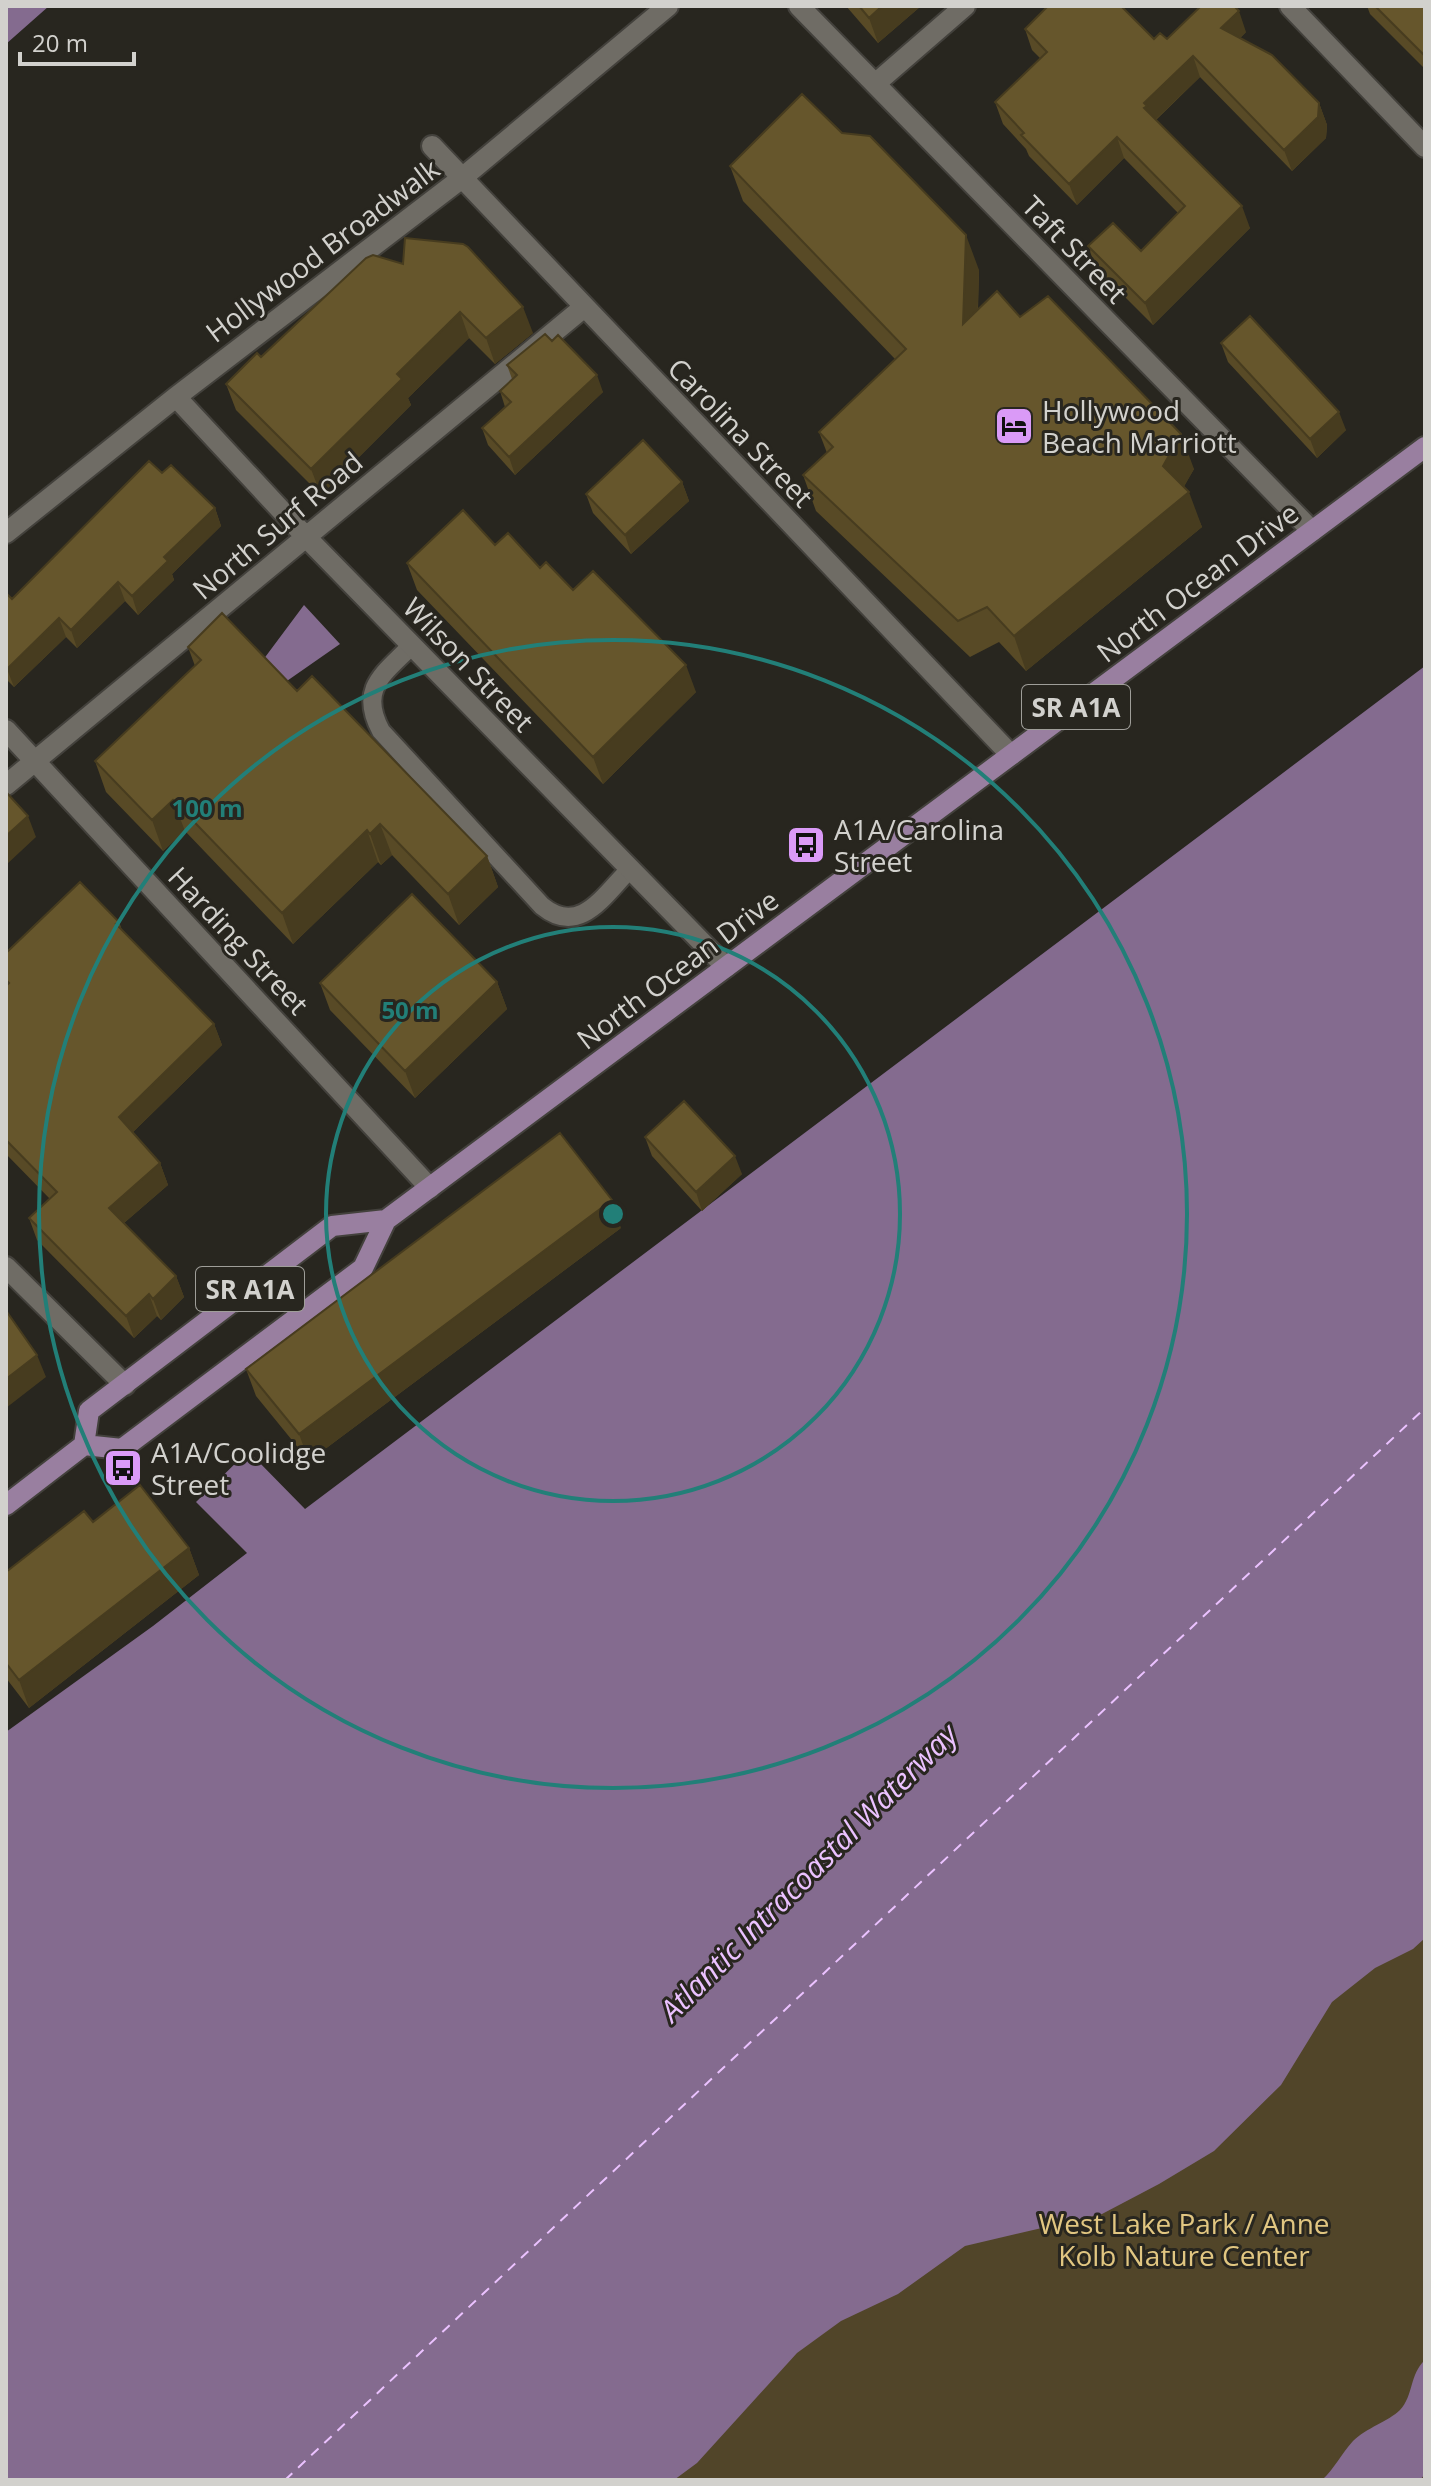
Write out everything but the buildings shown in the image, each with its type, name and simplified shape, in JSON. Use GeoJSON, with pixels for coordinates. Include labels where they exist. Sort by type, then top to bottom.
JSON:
{"type":"FeatureCollection","features":[{"type":"Feature","properties":{"kind":"main road","name":"North Ocean Drive"},"geometry":{"type":"LineString","coordinates":[[386,1220],[332,1226],[89,1411],[84,1445],[122,1449],[157,1424],[363,1268],[386,1220],[1425,447]]}},
{"type":"Feature","properties":{"kind":"main road"},"geometry":{"type":"LineString","coordinates":[[6,1505],[84,1445]]}},
{"type":"Feature","properties":{"kind":"street","name":"Hollywood Broadwalk"},"geometry":{"type":"LineString","coordinates":[[6,533],[176,397],[462,178],[668,6]]}},
{"type":"Feature","properties":{"kind":"street","name":"Taft Street"},"geometry":{"type":"LineString","coordinates":[[799,6],[1312,531]]}},
{"type":"Feature","properties":{"kind":"street"},"geometry":{"type":"LineString","coordinates":[[875,84],[965,6]]}},
{"type":"Feature","properties":{"kind":"street"},"geometry":{"type":"LineString","coordinates":[[1290,6],[1425,147]]}},
{"type":"Feature","properties":{"kind":"street","name":"Carolina Street"},"geometry":{"type":"LineString","coordinates":[[432,146],[1011,755]]}},
{"type":"Feature","properties":{"kind":"street","name":"North Surf Road"},"geometry":{"type":"LineString","coordinates":[[6,785],[583,308]]}},
{"type":"Feature","properties":{"kind":"street","name":"Wilson Street"},"geometry":{"type":"LineString","coordinates":[[176,397],[306,537],[726,967]]}},
{"type":"Feature","properties":{"kind":"street","name":"Harding Street"},"geometry":{"type":"LineString","coordinates":[[6,730],[430,1188]]}},
{"type":"Feature","properties":{"kind":"street"},"geometry":{"type":"LineString","coordinates":[[6,1267],[125,1385]]}},
{"type":"Feature","properties":{"kind":"lane"},"geometry":{"type":"LineString","coordinates":[[412,645],[377,681],[371,713],[381,731],[542,906],[571,919],[587,913],[630,869]]}},
{"type":"Feature","properties":{"kind":"green space","name":"West Lake Park / Anne Kolb Nature Center"},"geometry":{"type":"Polygon","coordinates":[[[1425,1650],[1425,2480],[607,2480],[1425,1650]]]}},
{"type":"Feature","properties":{"kind":"water"},"geometry":{"type":"Polygon","coordinates":[[[6,6],[49,6],[6,44],[6,6]]]}},
{"type":"Feature","properties":{"kind":"water"},"geometry":{"type":"Polygon","coordinates":[[[304,605],[340,644],[284,683],[263,660],[304,605]]]}},
{"type":"Feature","properties":{"kind":"water","name":"Atlantic Intracoastal Waterway"},"geometry":{"type":"Polygon","coordinates":[[[1425,666],[1425,1938],[1413,1949],[1375,1968],[1332,2002],[1281,2085],[1214,2151],[1102,2214],[965,2246],[898,2294],[841,2321],[797,2353],[697,2463],[674,2480],[6,2480],[6,1732],[153,1626],[247,1553],[196,1502],[248,1451],[305,1509],[1425,666]]]}},
{"type":"Feature","properties":{"kind":"water"},"geometry":{"type":"Polygon","coordinates":[[[1425,2360],[1425,2474],[1420,2480],[1322,2480],[1353,2441],[1400,2410],[1408,2398],[1416,2372],[1425,2360]]]}},
{"type":"Feature","properties":{"kind":"ferry route"},"geometry":{"type":"LineString","coordinates":[[285,2480],[1425,1408]]}},
{"type":"Feature","properties":{"kind":"place","name":"Hollywood Beach Marriott"},"geometry":{"type":"Point","coordinates":[1014,426]}},
{"type":"Feature","properties":{"kind":"place","name":"A1A/Carolina Street"},"geometry":{"type":"Point","coordinates":[806,845]}},
{"type":"Feature","properties":{"kind":"place","name":"A1A/Coolidge Street"},"geometry":{"type":"Point","coordinates":[123,1468]}}]}
